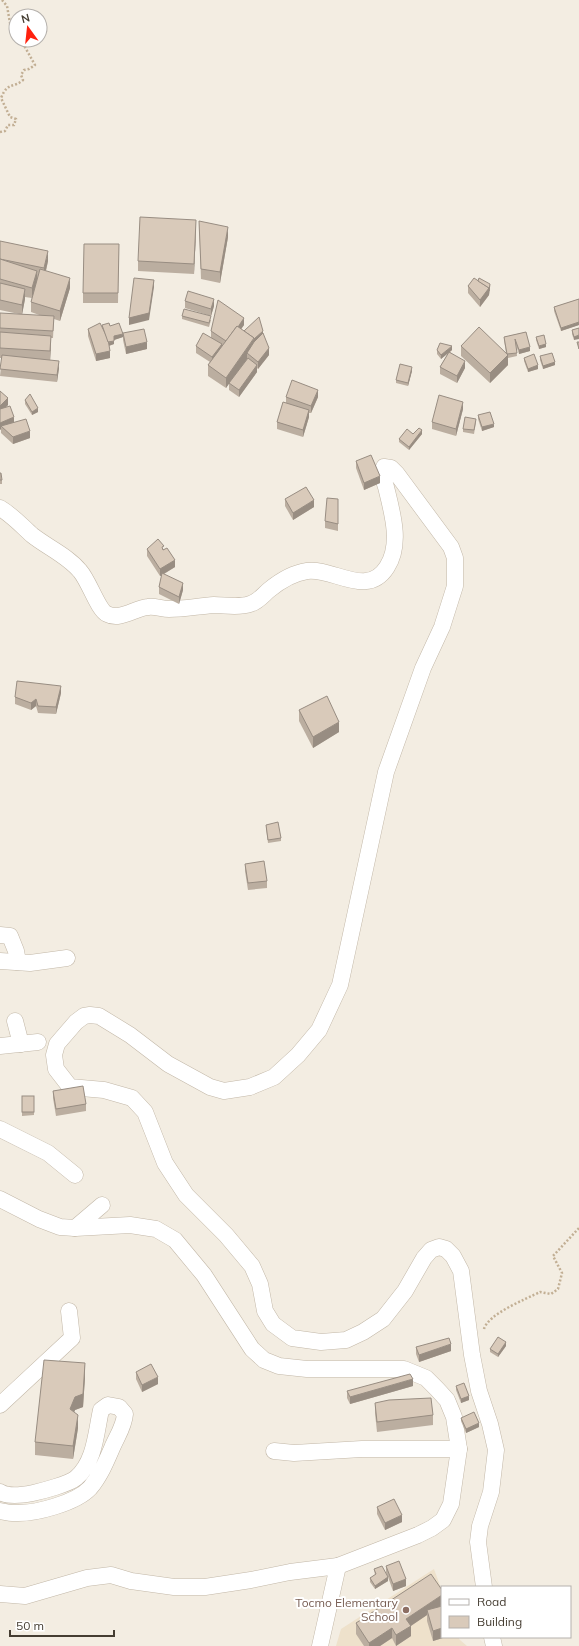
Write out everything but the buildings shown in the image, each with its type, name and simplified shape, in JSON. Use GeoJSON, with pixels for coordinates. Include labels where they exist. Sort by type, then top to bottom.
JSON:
{"type":"FeatureCollection","features":[{"type":"Feature","properties":{"kind":"street"},"geometry":{"type":"LineString","coordinates":[[0,508],[79,570],[92,588],[99,607],[107,614],[120,616],[146,607],[170,609],[249,604],[255,602],[283,580],[294,574],[308,571],[325,573],[360,582],[373,579],[382,574],[388,566],[394,543],[393,519],[382,475],[384,467],[391,468],[397,474],[451,547],[455,558],[456,586],[442,627],[423,668],[386,772],[340,985],[319,1030],[298,1055],[274,1077],[250,1087],[224,1091],[210,1087],[168,1064],[130,1035],[99,1016],[84,1016],[76,1022],[57,1044],[54,1062],[56,1069],[70,1087],[104,1090],[132,1098],[146,1112],[165,1163],[186,1195],[226,1235],[252,1266],[260,1284],[265,1311],[273,1324],[292,1338],[321,1342],[346,1340],[363,1332],[383,1319],[405,1291],[424,1258],[431,1250],[439,1247],[446,1250],[452,1256],[461,1271],[472,1355],[479,1391],[490,1424],[496,1450],[491,1492],[480,1526],[478,1542],[484,1586]]}},
{"type":"Feature","properties":{"kind":"street"},"geometry":{"type":"LineString","coordinates":[[0,935],[10,936],[16,951],[18,962]]}},
{"type":"Feature","properties":{"kind":"street"},"geometry":{"type":"LineString","coordinates":[[0,961],[30,963],[67,958]]}},
{"type":"Feature","properties":{"kind":"street"},"geometry":{"type":"LineString","coordinates":[[15,1021],[21,1044]]}},
{"type":"Feature","properties":{"kind":"street"},"geometry":{"type":"LineString","coordinates":[[0,1046],[38,1042]]}},
{"type":"Feature","properties":{"kind":"street"},"geometry":{"type":"LineString","coordinates":[[0,1128],[48,1153],[75,1175]]}},
{"type":"Feature","properties":{"kind":"street"},"geometry":{"type":"LineString","coordinates":[[0,1199],[39,1219],[60,1227],[75,1228],[130,1225],[156,1229],[175,1240],[204,1275],[252,1349],[264,1360],[279,1366],[308,1369],[404,1369],[426,1378],[447,1400],[454,1417],[459,1449],[451,1504],[443,1520],[432,1528],[418,1535],[338,1566],[290,1572],[205,1587],[174,1587],[131,1581],[111,1575],[87,1578],[25,1596],[0,1594]]}},
{"type":"Feature","properties":{"kind":"street"},"geometry":{"type":"LineString","coordinates":[[75,1228],[102,1206]]}},
{"type":"Feature","properties":{"kind":"street"},"geometry":{"type":"LineString","coordinates":[[0,1405],[72,1338],[68,1311]]}},
{"type":"Feature","properties":{"kind":"street"},"geometry":{"type":"LineString","coordinates":[[0,1492],[4,1494],[23,1495],[45,1490],[75,1478],[86,1466],[91,1453],[101,1410],[108,1405],[119,1407],[125,1414],[124,1424],[118,1433],[101,1472],[89,1489],[74,1499],[36,1511],[16,1513],[0,1511]]}},
{"type":"Feature","properties":{"kind":"street"},"geometry":{"type":"LineString","coordinates":[[274,1451],[294,1453],[362,1449],[459,1449]]}},
{"type":"Feature","properties":{"kind":"street"},"geometry":{"type":"LineString","coordinates":[[320,1646],[338,1566]]}},
{"type":"Feature","properties":{"kind":"path"},"geometry":{"type":"LineString","coordinates":[[2,0],[7,6],[8,11]]}},
{"type":"Feature","properties":{"kind":"path"},"geometry":{"type":"LineString","coordinates":[[0,132],[5,131],[8,125],[14,125],[16,119],[10,117],[1,98],[4,90],[10,85],[19,83],[23,80],[21,75],[24,70],[35,65],[25,48]]}},
{"type":"Feature","properties":{"kind":"path"},"geometry":{"type":"LineString","coordinates":[[484,1330],[485,1325],[492,1318],[518,1303],[540,1292],[550,1294],[558,1289],[562,1273],[553,1256],[579,1228]]}},
{"type":"Feature","properties":{"kind":"shaded area","name":"Tocmo Elementary School"},"geometry":{"type":"Polygon","coordinates":[[[434,1569],[441,1588],[441,1638],[459,1638],[467,1646],[336,1646],[341,1629],[434,1569]]]}},
{"type":"Feature","properties":{"kind":"place","name":"Tocmo Elementary School"},"geometry":{"type":"Point","coordinates":[406,1610]}}]}
